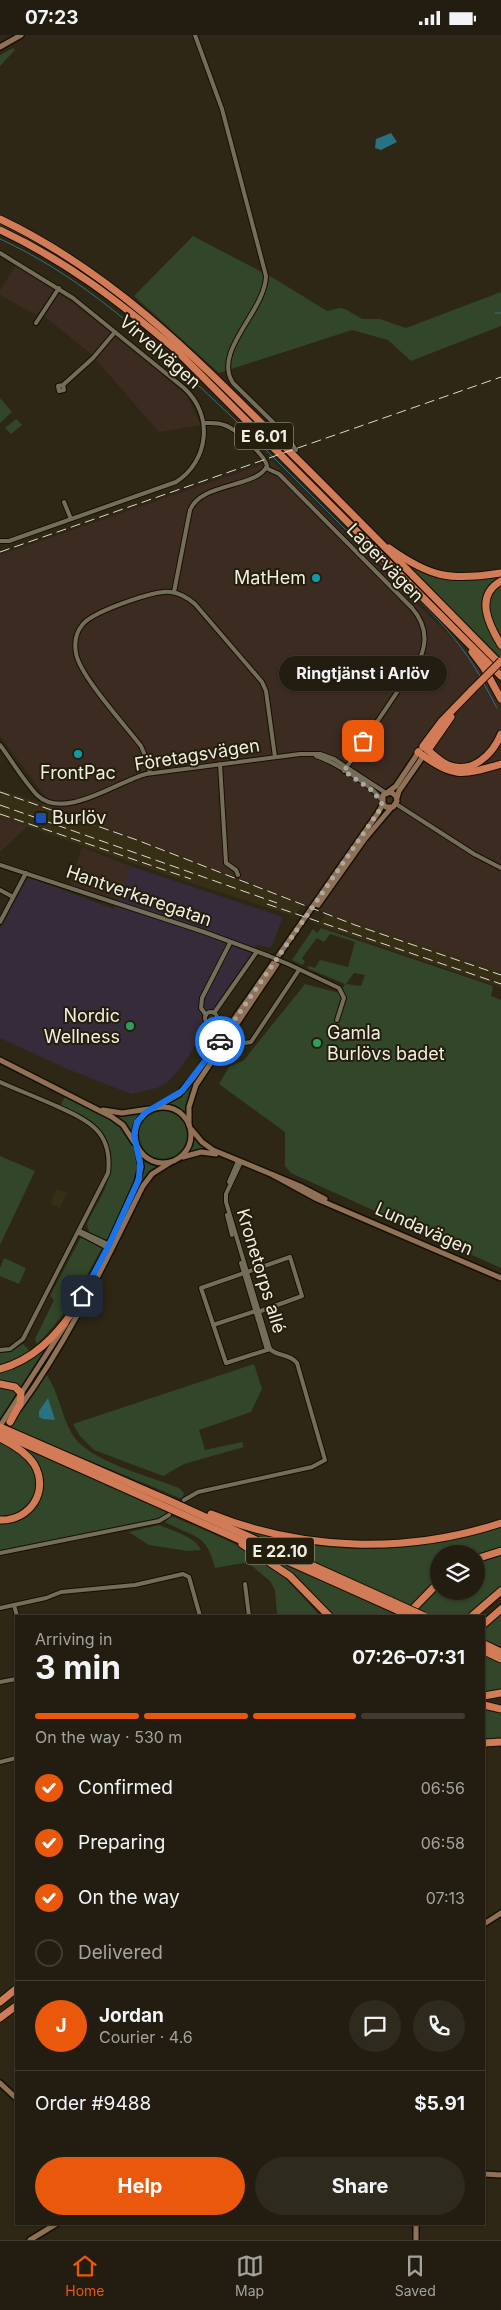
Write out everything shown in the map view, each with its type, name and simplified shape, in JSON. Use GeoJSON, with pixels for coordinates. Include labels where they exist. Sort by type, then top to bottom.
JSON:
{"type":"FeatureCollection","features":[{"type":"Feature","properties":{"kind":"highway","name":"E 6.01"},"geometry":{"type":"LineString","coordinates":[[0,219],[33,235],[72,258],[145,312],[223,385],[501,663]]}},
{"type":"Feature","properties":{"kind":"highway","name":"E 6.01"},"geometry":{"type":"LineString","coordinates":[[0,230],[67,265],[134,314],[175,349],[501,676]]}},
{"type":"Feature","properties":{"kind":"highway"},"geometry":{"type":"LineString","coordinates":[[372,535],[410,563],[438,575],[461,578],[501,573]]}},
{"type":"Feature","properties":{"kind":"highway"},"geometry":{"type":"LineString","coordinates":[[501,581],[490,589],[486,602],[488,620],[501,645]]}},
{"type":"Feature","properties":{"kind":"highway"},"geometry":{"type":"LineString","coordinates":[[445,619],[484,668],[501,699]]}},
{"type":"Feature","properties":{"kind":"highway"},"geometry":{"type":"LineString","coordinates":[[423,751],[473,691],[501,663]]}},
{"type":"Feature","properties":{"kind":"highway"},"geometry":{"type":"LineString","coordinates":[[423,751],[448,765],[468,767],[488,755],[501,734]]}},
{"type":"Feature","properties":{"kind":"highway"},"geometry":{"type":"LineString","coordinates":[[423,751],[447,771],[460,774],[472,773],[501,764]]}},
{"type":"Feature","properties":{"kind":"highway"},"geometry":{"type":"LineString","coordinates":[[0,1369],[22,1360],[50,1341],[74,1310]]}},
{"type":"Feature","properties":{"kind":"highway"},"geometry":{"type":"LineString","coordinates":[[0,1384],[15,1387],[22,1395],[20,1404],[5,1425]]}},
{"type":"Feature","properties":{"kind":"highway","name":"E 22.10"},"geometry":{"type":"LineString","coordinates":[[5,1425],[389,1603],[407,1615]]}},
{"type":"Feature","properties":{"kind":"highway","name":"E 22.10"},"geometry":{"type":"LineString","coordinates":[[0,1433],[389,1603],[421,1615]]}},
{"type":"Feature","properties":{"kind":"highway"},"geometry":{"type":"LineString","coordinates":[[0,1438],[29,1458],[38,1472],[40,1484],[38,1497],[29,1510],[17,1518],[0,1520]]}},
{"type":"Feature","properties":{"kind":"highway"},"geometry":{"type":"LineString","coordinates":[[170,1501],[262,1531],[339,1544],[380,1544],[420,1541],[469,1532],[501,1523]]}},
{"type":"Feature","properties":{"kind":"highway"},"geometry":{"type":"LineString","coordinates":[[183,1514],[247,1547],[280,1568],[328,1615]]}},
{"type":"Feature","properties":{"kind":"highway"},"geometry":{"type":"LineString","coordinates":[[485,1556],[501,1551]]}},
{"type":"Feature","properties":{"kind":"highway"},"geometry":{"type":"LineString","coordinates":[[409,1615],[419,1600],[430,1590]]}},
{"type":"Feature","properties":{"kind":"highway"},"geometry":{"type":"LineString","coordinates":[[473,1615],[501,1591]]}},
{"type":"Feature","properties":{"kind":"highway"},"geometry":{"type":"LineString","coordinates":[[485,1623],[501,1609]]}},
{"type":"Feature","properties":{"kind":"highway"},"geometry":{"type":"LineString","coordinates":[[485,1644],[501,1652]]}},
{"type":"Feature","properties":{"kind":"highway"},"geometry":{"type":"LineString","coordinates":[[485,1651],[501,1659]]}},
{"type":"Feature","properties":{"kind":"highway"},"geometry":{"type":"LineString","coordinates":[[485,1696],[501,1693]]}},
{"type":"Feature","properties":{"kind":"highway"},"geometry":{"type":"LineString","coordinates":[[485,1705],[501,1709]]}},
{"type":"Feature","properties":{"kind":"highway"},"geometry":{"type":"LineString","coordinates":[[485,1743],[501,1742]]}},
{"type":"Feature","properties":{"kind":"highway"},"geometry":{"type":"LineString","coordinates":[[0,2001],[15,1990]]}},
{"type":"Feature","properties":{"kind":"highway"},"geometry":{"type":"LineString","coordinates":[[0,2018],[15,2007]]}},
{"type":"Feature","properties":{"kind":"main road"},"geometry":{"type":"LineString","coordinates":[[0,47],[20,35]]}},
{"type":"Feature","properties":{"kind":"main road"},"geometry":{"type":"LineString","coordinates":[[178,1159],[190,1144],[189,1107],[193,1091],[229,1032],[382,803],[387,792],[396,786],[423,751]]}},
{"type":"Feature","properties":{"kind":"main road"},"geometry":{"type":"LineString","coordinates":[[22,1395],[111,1247],[139,1179],[140,1163],[134,1132],[137,1122],[144,1113],[175,1097],[185,1088],[229,1032],[352,856],[397,801],[399,791],[423,751]]}},
{"type":"Feature","properties":{"kind":"main road"},"geometry":{"type":"LineString","coordinates":[[387,792],[394,793],[397,801]]}},
{"type":"Feature","properties":{"kind":"main road"},"geometry":{"type":"LineString","coordinates":[[382,803],[390,808]]}},
{"type":"Feature","properties":{"kind":"main road","name":"Lundavägen"},"geometry":{"type":"LineString","coordinates":[[0,1060],[93,1106],[120,1123],[145,1157],[154,1162],[171,1162],[204,1152],[239,1161]]}},
{"type":"Feature","properties":{"kind":"main road","name":"Lundavägen"},"geometry":{"type":"LineString","coordinates":[[93,1106],[118,1113],[155,1108],[174,1109],[182,1114],[210,1149],[273,1175],[286,1184],[501,1278]]}},
{"type":"Feature","properties":{"kind":"main road"},"geometry":{"type":"LineString","coordinates":[[5,1425],[63,1341],[145,1183],[155,1172],[171,1162]]}},
{"type":"Feature","properties":{"kind":"main road"},"geometry":{"type":"LineString","coordinates":[[485,1923],[501,1913]]}},
{"type":"Feature","properties":{"kind":"main road"},"geometry":{"type":"LineString","coordinates":[[0,2083],[15,2096]]}},
{"type":"Feature","properties":{"kind":"main road"},"geometry":{"type":"LineString","coordinates":[[485,2174],[501,2175]]}},
{"type":"Feature","properties":{"kind":"main road"},"geometry":{"type":"LineString","coordinates":[[30,2240],[54,2225]]}},
{"type":"Feature","properties":{"kind":"main road"},"geometry":{"type":"LineString","coordinates":[[416,2225],[416,2240]]}},
{"type":"Feature","properties":{"kind":"street"},"geometry":{"type":"LineString","coordinates":[[195,35],[222,109],[266,276],[259,301],[229,355],[228,372],[234,383],[287,436],[296,450]]}},
{"type":"Feature","properties":{"kind":"street","name":"Virvelvägen"},"geometry":{"type":"LineString","coordinates":[[0,253],[59,288],[116,332],[189,393],[198,405],[204,423],[201,451],[192,468],[182,478],[169,485],[10,541],[0,541]]}},
{"type":"Feature","properties":{"kind":"street"},"geometry":{"type":"LineString","coordinates":[[36,323],[59,288]]}},
{"type":"Feature","properties":{"kind":"street"},"geometry":{"type":"LineString","coordinates":[[63,385],[93,358],[116,332]]}},
{"type":"Feature","properties":{"kind":"street"},"geometry":{"type":"LineString","coordinates":[[174,592],[193,503],[202,496],[260,473],[266,468],[266,460],[233,429],[223,424],[204,423]]}},
{"type":"Feature","properties":{"kind":"street","name":"Lagervägen"},"geometry":{"type":"LineString","coordinates":[[266,468],[279,474],[412,608],[424,630],[425,645],[420,658],[344,771]]}},
{"type":"Feature","properties":{"kind":"street"},"geometry":{"type":"LineString","coordinates":[[64,502],[72,519]]}},
{"type":"Feature","properties":{"kind":"street"},"geometry":{"type":"LineString","coordinates":[[150,773],[147,760],[140,746],[79,665],[75,641],[80,627],[92,616],[159,592],[174,592],[186,597],[195,604],[262,682],[266,691],[276,757]]}},
{"type":"Feature","properties":{"kind":"street","name":"Företagsvägen"},"geometry":{"type":"LineString","coordinates":[[0,745],[37,794],[53,804],[74,803],[123,781],[150,773],[311,754],[325,755],[387,792]]}},
{"type":"Feature","properties":{"kind":"street"},"geometry":{"type":"LineString","coordinates":[[311,754],[344,771],[373,791],[382,803]]}},
{"type":"Feature","properties":{"kind":"street"},"geometry":{"type":"LineString","coordinates":[[220,764],[226,863],[236,870],[238,875]]}},
{"type":"Feature","properties":{"kind":"street"},"geometry":{"type":"LineString","coordinates":[[397,801],[460,846],[501,868]]}},
{"type":"Feature","properties":{"kind":"street","name":"Hantverkaregatan"},"geometry":{"type":"LineString","coordinates":[[0,865],[288,964],[340,988],[344,998],[337,1020]]}},
{"type":"Feature","properties":{"kind":"street"},"geometry":{"type":"LineString","coordinates":[[0,922],[26,873]]}},
{"type":"Feature","properties":{"kind":"street"},"geometry":{"type":"LineString","coordinates":[[0,890],[13,897]]}},
{"type":"Feature","properties":{"kind":"street"},"geometry":{"type":"LineString","coordinates":[[216,1021],[212,1024],[207,1023],[206,1015],[201,1008],[202,998],[230,943]]}},
{"type":"Feature","properties":{"kind":"street"},"geometry":{"type":"LineString","coordinates":[[206,1015],[214,1013],[256,953]]}},
{"type":"Feature","properties":{"kind":"street"},"geometry":{"type":"LineString","coordinates":[[214,1013],[216,1021],[229,1032],[245,1043],[251,1042],[300,970]]}},
{"type":"Feature","properties":{"kind":"street"},"geometry":{"type":"LineString","coordinates":[[0,1082],[86,1119],[101,1136],[109,1156],[108,1173],[80,1232],[23,1339],[10,1349],[0,1351]]}},
{"type":"Feature","properties":{"kind":"street","name":"Kronetorps allé"},"geometry":{"type":"LineString","coordinates":[[184,1500],[198,1492],[312,1467],[325,1460],[297,1363],[288,1355],[276,1353],[268,1349],[224,1204],[224,1196],[239,1161]]}},
{"type":"Feature","properties":{"kind":"street"},"geometry":{"type":"LineString","coordinates":[[80,1232],[111,1247]]}},
{"type":"Feature","properties":{"kind":"street"},"geometry":{"type":"LineString","coordinates":[[213,1325],[302,1296],[290,1257],[201,1288],[213,1325],[226,1363],[268,1349]]}},
{"type":"Feature","properties":{"kind":"street"},"geometry":{"type":"LineString","coordinates":[[0,1553],[159,1521],[169,1515]]}},
{"type":"Feature","properties":{"kind":"street"},"geometry":{"type":"LineString","coordinates":[[0,1608],[46,1598],[61,1592],[134,1585],[184,1574],[190,1577],[200,1615]]}},
{"type":"Feature","properties":{"kind":"street"},"geometry":{"type":"LineString","coordinates":[[245,1584],[249,1615]]}},
{"type":"Feature","properties":{"kind":"street"},"geometry":{"type":"LineString","coordinates":[[14,1605],[17,1615]]}},
{"type":"Feature","properties":{"kind":"street"},"geometry":{"type":"LineString","coordinates":[[0,1682],[15,1679]]}},
{"type":"Feature","properties":{"kind":"street"},"geometry":{"type":"LineString","coordinates":[[0,1762],[15,1758]]}},
{"type":"Feature","properties":{"kind":"shaded area"},"geometry":{"type":"Polygon","coordinates":[[[16,265],[76,305],[157,370],[187,396],[201,425],[159,432],[90,353],[39,312],[36,315],[0,295],[0,291],[16,265]]]}},
{"type":"Feature","properties":{"kind":"shaded area"},"geometry":{"type":"Polygon","coordinates":[[[272,461],[501,686],[501,972],[327,913],[52,806],[0,736],[0,555],[272,461]]]}},
{"type":"Feature","properties":{"kind":"shaded area"},"geometry":{"type":"Polygon","coordinates":[[[0,790],[52,806],[303,904],[294,916],[182,880],[0,817],[0,790]]]}},
{"type":"Feature","properties":{"kind":"shaded area"},"geometry":{"type":"Polygon","coordinates":[[[0,817],[28,826],[0,852],[0,817]]]}},
{"type":"Feature","properties":{"kind":"shaded area"},"geometry":{"type":"Polygon","coordinates":[[[82,847],[130,866],[118,900],[70,885],[82,847]]]}},
{"type":"Feature","properties":{"kind":"shaded area"},"geometry":{"type":"Polygon","coordinates":[[[130,866],[283,917],[271,948],[257,945],[214,1008],[219,1016],[213,1027],[207,1029],[168,1082],[157,1088],[131,1094],[65,1068],[0,1038],[0,929],[28,877],[114,909],[130,866]]]}},
{"type":"Feature","properties":{"kind":"shaded area"},"geometry":{"type":"Polygon","coordinates":[[[327,913],[501,972],[501,987],[318,925],[327,913]]]}},
{"type":"Feature","properties":{"kind":"shaded area"},"geometry":{"type":"Polygon","coordinates":[[[57,1189],[67,1193],[60,1208],[50,1204],[57,1189]]]}},
{"type":"Feature","properties":{"kind":"green space"},"geometry":{"type":"Polygon","coordinates":[[[13,48],[15,50],[0,66],[0,55],[13,48]]]}},
{"type":"Feature","properties":{"kind":"green space"},"geometry":{"type":"Polygon","coordinates":[[[0,222],[91,275],[155,326],[213,380],[501,667],[501,671],[210,381],[129,308],[69,264],[0,227],[0,222]]]}},
{"type":"Feature","properties":{"kind":"green space"},"geometry":{"type":"Polygon","coordinates":[[[193,236],[275,279],[327,311],[339,308],[345,309],[362,319],[380,319],[406,328],[501,292],[501,326],[411,361],[388,340],[352,330],[219,373],[134,296],[193,236]]]}},
{"type":"Feature","properties":{"kind":"green space"},"geometry":{"type":"Polygon","coordinates":[[[0,398],[12,412],[0,423],[0,398]]]}},
{"type":"Feature","properties":{"kind":"green space"},"geometry":{"type":"Polygon","coordinates":[[[16,419],[22,425],[11,434],[5,428],[16,419]]]}},
{"type":"Feature","properties":{"kind":"green space"},"geometry":{"type":"Polygon","coordinates":[[[406,562],[429,573],[452,578],[476,579],[501,575],[501,578],[489,586],[486,592],[492,634],[501,650],[501,658],[406,562]]]}},
{"type":"Feature","properties":{"kind":"green space"},"geometry":{"type":"Polygon","coordinates":[[[501,583],[501,641],[491,619],[489,603],[494,589],[501,583]]]}},
{"type":"Feature","properties":{"kind":"green space"},"geometry":{"type":"Polygon","coordinates":[[[321,928],[493,986],[491,996],[501,1000],[501,1268],[291,1173],[285,1166],[285,1132],[219,1084],[229,1067],[244,1060],[305,984],[340,993],[345,984],[307,968],[309,966],[315,968],[320,960],[348,967],[355,942],[330,934],[324,942],[317,938],[302,958],[305,962],[302,965],[292,960],[313,929],[317,933],[321,928]],[[354,973],[346,984],[361,986],[365,975],[354,973]]]}},
{"type":"Feature","properties":{"kind":"green space"},"geometry":{"type":"Polygon","coordinates":[[[193,1083],[187,1114],[178,1107],[168,1103],[183,1094],[193,1083]]]}},
{"type":"Feature","properties":{"kind":"green space"},"geometry":{"type":"Polygon","coordinates":[[[65,1096],[115,1123],[126,1134],[134,1147],[137,1162],[135,1180],[119,1222],[108,1239],[103,1239],[89,1232],[87,1224],[106,1186],[111,1158],[108,1146],[103,1136],[95,1127],[61,1105],[65,1096]]]}},
{"type":"Feature","properties":{"kind":"green space"},"geometry":{"type":"Polygon","coordinates":[[[163,1109],[173,1111],[181,1117],[187,1125],[189,1135],[187,1145],[181,1153],[173,1159],[163,1161],[153,1159],[145,1153],[139,1145],[137,1135],[139,1125],[145,1117],[153,1111],[163,1109]]]}},
{"type":"Feature","properties":{"kind":"green space"},"geometry":{"type":"Polygon","coordinates":[[[143,1111],[135,1122],[132,1136],[105,1112],[143,1111]]]}},
{"type":"Feature","properties":{"kind":"green space"},"geometry":{"type":"Polygon","coordinates":[[[194,1136],[209,1151],[188,1154],[194,1136]]]}},
{"type":"Feature","properties":{"kind":"green space"},"geometry":{"type":"Polygon","coordinates":[[[0,1156],[35,1171],[0,1245],[0,1156]]]}},
{"type":"Feature","properties":{"kind":"green space"},"geometry":{"type":"Polygon","coordinates":[[[141,1159],[159,1167],[143,1182],[113,1242],[141,1181],[141,1159]]]}},
{"type":"Feature","properties":{"kind":"green space"},"geometry":{"type":"Polygon","coordinates":[[[81,1237],[102,1248],[81,1286],[57,1322],[37,1344],[35,1339],[54,1300],[50,1296],[81,1237]]]}},
{"type":"Feature","properties":{"kind":"green space"},"geometry":{"type":"Polygon","coordinates":[[[4,1258],[26,1268],[19,1284],[0,1276],[0,1268],[4,1258]]]}},
{"type":"Feature","properties":{"kind":"green space"},"geometry":{"type":"Polygon","coordinates":[[[55,1340],[22,1390],[0,1382],[0,1372],[24,1363],[55,1340]]]}},
{"type":"Feature","properties":{"kind":"green space"},"geometry":{"type":"Polygon","coordinates":[[[23,1344],[29,1350],[28,1353],[0,1366],[0,1353],[9,1352],[23,1344]]]}},
{"type":"Feature","properties":{"kind":"green space"},"geometry":{"type":"Polygon","coordinates":[[[254,1364],[262,1389],[251,1412],[199,1430],[205,1450],[242,1442],[244,1447],[184,1464],[163,1476],[94,1450],[80,1436],[73,1424],[254,1364]]]}},
{"type":"Feature","properties":{"kind":"green space"},"geometry":{"type":"Polygon","coordinates":[[[46,1374],[54,1388],[68,1427],[80,1444],[120,1467],[179,1488],[184,1493],[182,1499],[11,1428],[46,1374]]]}},
{"type":"Feature","properties":{"kind":"green space"},"geometry":{"type":"Polygon","coordinates":[[[0,1386],[11,1388],[19,1395],[0,1422],[0,1386]]]}},
{"type":"Feature","properties":{"kind":"green space"},"geometry":{"type":"Polygon","coordinates":[[[0,1441],[16,1451],[31,1465],[39,1482],[38,1492],[23,1513],[0,1518],[0,1441]]]}},
{"type":"Feature","properties":{"kind":"green space"},"geometry":{"type":"Polygon","coordinates":[[[12,1442],[166,1512],[166,1514],[152,1521],[0,1551],[0,1522],[12,1521],[28,1514],[35,1502],[40,1473],[12,1442]]]}},
{"type":"Feature","properties":{"kind":"green space"},"geometry":{"type":"Polygon","coordinates":[[[171,1516],[246,1550],[274,1568],[319,1615],[277,1615],[275,1590],[270,1581],[252,1566],[244,1563],[215,1568],[207,1548],[198,1537],[165,1522],[171,1516]]]}},
{"type":"Feature","properties":{"kind":"green space"},"geometry":{"type":"Polygon","coordinates":[[[159,1525],[189,1538],[201,1550],[188,1551],[149,1545],[129,1532],[159,1525]]]}},
{"type":"Feature","properties":{"kind":"green space"},"geometry":{"type":"Polygon","coordinates":[[[232,1525],[297,1542],[355,1549],[380,1549],[429,1544],[501,1526],[501,1548],[485,1553],[485,1545],[430,1545],[430,1586],[411,1606],[232,1525]]]}},
{"type":"Feature","properties":{"kind":"green space"},"geometry":{"type":"Polygon","coordinates":[[[501,1556],[501,1587],[468,1615],[430,1615],[416,1609],[430,1595],[430,1600],[485,1600],[485,1561],[501,1556]]]}},
{"type":"Feature","properties":{"kind":"green space"},"geometry":{"type":"Polygon","coordinates":[[[280,1563],[284,1563],[396,1615],[332,1615],[280,1563]]]}},
{"type":"Feature","properties":{"kind":"green space"},"geometry":{"type":"Polygon","coordinates":[[[501,1614],[501,1647],[485,1640],[485,1629],[501,1614]]]}},
{"type":"Feature","properties":{"kind":"green space"},"geometry":{"type":"Polygon","coordinates":[[[485,1656],[501,1663],[501,1689],[485,1692],[485,1656]]]}},
{"type":"Feature","properties":{"kind":"green space"},"geometry":{"type":"Polygon","coordinates":[[[485,1707],[501,1711],[501,1740],[485,1740],[485,1707]]]}},
{"type":"Feature","properties":{"kind":"water"},"geometry":{"type":"Polygon","coordinates":[[[391,133],[397,142],[381,150],[375,148],[376,139],[391,133]]]}},
{"type":"Feature","properties":{"kind":"water"},"geometry":{"type":"Polygon","coordinates":[[[48,1398],[55,1420],[39,1417],[39,1411],[48,1398]]]}},
{"type":"Feature","properties":{"kind":"waterway"},"geometry":{"type":"LineString","coordinates":[[0,239],[26,252],[75,282],[99,299],[165,354],[422,603],[455,639],[481,678]]}},
{"type":"Feature","properties":{"kind":"waterway"},"geometry":{"type":"LineString","coordinates":[[495,313],[501,313]]}},
{"type":"Feature","properties":{"kind":"waterway"},"geometry":{"type":"LineString","coordinates":[[483,682],[497,708]]}},
{"type":"Feature","properties":{"kind":"railway"},"geometry":{"type":"LineString","coordinates":[[0,552],[501,377]]}},
{"type":"Feature","properties":{"kind":"railway"},"geometry":{"type":"LineString","coordinates":[[0,792],[137,840],[355,925],[501,975]]}},
{"type":"Feature","properties":{"kind":"railway"},"geometry":{"type":"LineString","coordinates":[[0,805],[277,903]]}},
{"type":"Feature","properties":{"kind":"railway"},"geometry":{"type":"LineString","coordinates":[[0,814],[191,879]]}},
{"type":"Feature","properties":{"kind":"railway"},"geometry":{"type":"LineString","coordinates":[[267,904],[501,984]]}},
{"type":"Feature","properties":{"kind":"way so far"},"geometry":{"type":"LineString","coordinates":[[220,1041],[381,808],[382,804],[378,795],[344,771],[363,741]]}},
{"type":"Feature","properties":{"kind":"place","name":"MatHem"},"geometry":{"type":"Point","coordinates":[316,578]}},
{"type":"Feature","properties":{"kind":"place","name":"Ringtjänst i Arlöv"},"geometry":{"type":"Point","coordinates":[363,741]}},
{"type":"Feature","properties":{"kind":"place","name":"FrontPac"},"geometry":{"type":"Point","coordinates":[78,754]}},
{"type":"Feature","properties":{"kind":"place","name":"Burlöv"},"geometry":{"type":"Point","coordinates":[41,818]}},
{"type":"Feature","properties":{"kind":"place","name":"Nordic Wellness"},"geometry":{"type":"Point","coordinates":[130,1026]}},
{"type":"Feature","properties":{"kind":"place","name":"Gamla Burlövs badet"},"geometry":{"type":"Point","coordinates":[317,1043]}},
{"type":"Feature","properties":{"kind":"route"},"geometry":{"type":"LineString","coordinates":[[82,1296],[108,1247],[139,1179],[140,1163],[134,1135],[137,1122],[146,1112],[179,1094],[220,1041]]}}]}
